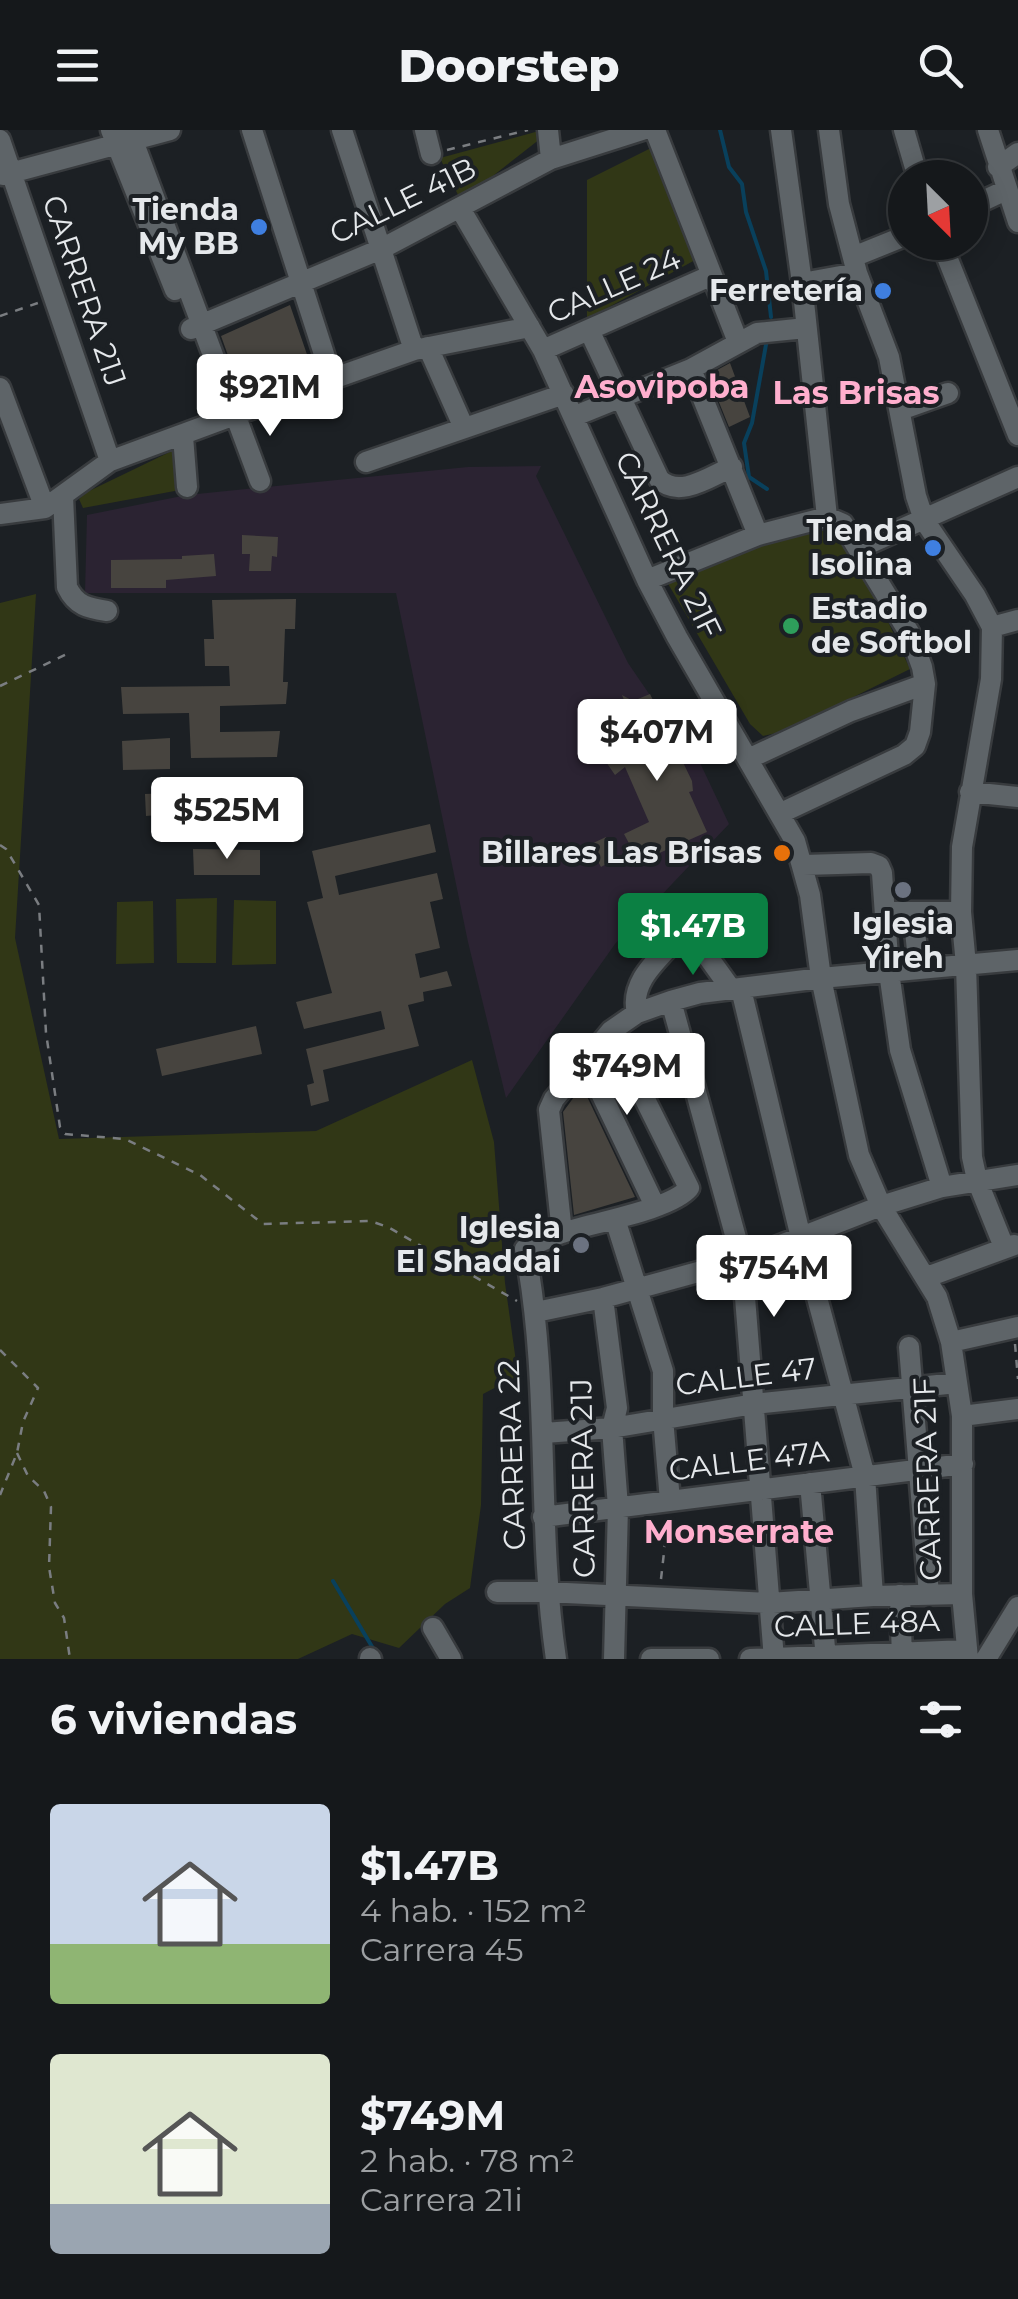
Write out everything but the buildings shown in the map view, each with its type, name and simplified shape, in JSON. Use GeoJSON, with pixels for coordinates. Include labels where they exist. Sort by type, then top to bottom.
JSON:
{"type":"FeatureCollection","features":[{"type":"Feature","properties":{"kind":"street"},"geometry":{"type":"LineString","coordinates":[[6,174],[122,137],[170,130]]}},
{"type":"Feature","properties":{"kind":"street"},"geometry":{"type":"LineString","coordinates":[[252,130],[332,379]]}},
{"type":"Feature","properties":{"kind":"street"},"geometry":{"type":"LineString","coordinates":[[342,130],[421,348],[464,428]]}},
{"type":"Feature","properties":{"kind":"street"},"geometry":{"type":"LineString","coordinates":[[425,130],[432,154]]}},
{"type":"Feature","properties":{"kind":"street"},"geometry":{"type":"LineString","coordinates":[[548,130],[551,160]]}},
{"type":"Feature","properties":{"kind":"street","name":"CALLE 41B"},"geometry":{"type":"LineString","coordinates":[[196,326],[382,249],[551,160],[642,130]]}},
{"type":"Feature","properties":{"kind":"street"},"geometry":{"type":"LineString","coordinates":[[655,130],[738,342]]}},
{"type":"Feature","properties":{"kind":"street"},"geometry":{"type":"LineString","coordinates":[[781,130],[827,517]]}},
{"type":"Feature","properties":{"kind":"street"},"geometry":{"type":"LineString","coordinates":[[829,130],[839,204],[855,265],[889,357],[916,496],[924,520],[992,626],[991,679],[962,847],[961,912],[972,1157],[977,1180],[1011,1246],[927,1277]]}},
{"type":"Feature","properties":{"kind":"street"},"geometry":{"type":"LineString","coordinates":[[904,130],[913,160]]}},
{"type":"Feature","properties":{"kind":"street"},"geometry":{"type":"LineString","coordinates":[[988,130],[1018,222]]}},
{"type":"Feature","properties":{"kind":"street"},"geometry":{"type":"LineString","coordinates":[[122,137],[220,398],[234,416],[260,481]]}},
{"type":"Feature","properties":{"kind":"street","name":"CARRERA 21J"},"geometry":{"type":"LineString","coordinates":[[0,140],[6,174],[110,461]]}},
{"type":"Feature","properties":{"kind":"street"},"geometry":{"type":"LineString","coordinates":[[998,167],[1018,153]]}},
{"type":"Feature","properties":{"kind":"street"},"geometry":{"type":"LineString","coordinates":[[988,199],[1006,190]]}},
{"type":"Feature","properties":{"kind":"street","name":"CARRERA 21F"},"geometry":{"type":"LineString","coordinates":[[464,208],[543,350],[647,580],[781,813],[804,865],[821,978],[859,1155],[882,1206],[927,1277],[946,1319],[962,1416],[962,1594],[967,1655]]}},
{"type":"Feature","properties":{"kind":"street"},"geometry":{"type":"LineString","coordinates":[[802,283],[855,265],[888,246]]}},
{"type":"Feature","properties":{"kind":"street"},"geometry":{"type":"LineString","coordinates":[[948,260],[1015,422]]}},
{"type":"Feature","properties":{"kind":"street","name":"CALLE 24"},"geometry":{"type":"LineString","coordinates":[[543,350],[710,276]]}},
{"type":"Feature","properties":{"kind":"street"},"geometry":{"type":"LineString","coordinates":[[0,514],[54,502],[110,461],[332,379],[421,348],[530,327]]}},
{"type":"Feature","properties":{"kind":"street"},"geometry":{"type":"LineString","coordinates":[[575,416],[691,369],[758,334],[806,328]]}},
{"type":"Feature","properties":{"kind":"street"},"geometry":{"type":"LineString","coordinates":[[589,330],[659,479],[666,486],[678,490],[732,467]]}},
{"type":"Feature","properties":{"kind":"street"},"geometry":{"type":"LineString","coordinates":[[691,369],[758,534]]}},
{"type":"Feature","properties":{"kind":"street"},"geometry":{"type":"LineString","coordinates":[[0,388],[54,502],[67,587],[82,605],[108,611]]}},
{"type":"Feature","properties":{"kind":"street"},"geometry":{"type":"LineString","coordinates":[[366,462],[564,394]]}},
{"type":"Feature","properties":{"kind":"street"},"geometry":{"type":"LineString","coordinates":[[900,410],[948,394]]}},
{"type":"Feature","properties":{"kind":"street"},"geometry":{"type":"LineString","coordinates":[[183,436],[187,487]]}},
{"type":"Feature","properties":{"kind":"street"},"geometry":{"type":"LineString","coordinates":[[859,548],[1018,478]]}},
{"type":"Feature","properties":{"kind":"street"},"geometry":{"type":"LineString","coordinates":[[647,580],[758,534],[827,517],[843,524],[910,634],[925,684],[916,746],[781,813]]}},
{"type":"Feature","properties":{"kind":"street"},"geometry":{"type":"LineString","coordinates":[[992,626],[1018,620]]}},
{"type":"Feature","properties":{"kind":"street"},"geometry":{"type":"LineString","coordinates":[[748,759],[851,711],[925,684]]}},
{"type":"Feature","properties":{"kind":"street"},"geometry":{"type":"LineString","coordinates":[[970,792],[1018,797]]}},
{"type":"Feature","properties":{"kind":"street"},"geometry":{"type":"LineString","coordinates":[[804,865],[879,866],[900,1050],[942,1187]]}},
{"type":"Feature","properties":{"kind":"street"},"geometry":{"type":"LineString","coordinates":[[886,912],[961,912]]}},
{"type":"Feature","properties":{"kind":"street"},"geometry":{"type":"LineString","coordinates":[[912,912],[919,969]]}},
{"type":"Feature","properties":{"kind":"street"},"geometry":{"type":"LineString","coordinates":[[637,1013],[637,987],[679,936],[688,932],[736,989],[866,1476],[872,1596]]}},
{"type":"Feature","properties":{"kind":"street"},"geometry":{"type":"LineString","coordinates":[[611,1031],[689,1188],[686,1194],[655,1206],[562,1233],[549,1110],[611,1031],[637,1013],[670,1000],[736,989],[1018,960]]}},
{"type":"Feature","properties":{"kind":"street"},"geometry":{"type":"LineString","coordinates":[[670,1000],[742,1260],[774,1658]]}},
{"type":"Feature","properties":{"kind":"street"},"geometry":{"type":"LineString","coordinates":[[585,1060],[655,1206]]}},
{"type":"Feature","properties":{"kind":"street"},"geometry":{"type":"LineString","coordinates":[[536,1312],[742,1260],[942,1187],[1018,1175]]}},
{"type":"Feature","properties":{"kind":"street"},"geometry":{"type":"LineString","coordinates":[[615,1219],[663,1371],[670,1501]]}},
{"type":"Feature","properties":{"kind":"street","name":"CARRERA 22"},"geometry":{"type":"LineString","coordinates":[[556,1659],[546,1592],[544,1434],[536,1312],[525,1249],[562,1233]]}},
{"type":"Feature","properties":{"kind":"street","name":"CARRERA 21J"},"geometry":{"type":"LineString","coordinates":[[603,1298],[617,1408],[612,1428],[618,1507],[614,1659]]}},
{"type":"Feature","properties":{"kind":"street"},"geometry":{"type":"LineString","coordinates":[[950,1342],[1016,1328]]}},
{"type":"Feature","properties":{"kind":"street"},"geometry":{"type":"LineString","coordinates":[[909,1348],[929,1595]]}},
{"type":"Feature","properties":{"kind":"street","name":"CALLE 47"},"geometry":{"type":"LineString","coordinates":[[544,1434],[612,1428],[754,1404],[957,1383]]}},
{"type":"Feature","properties":{"kind":"street"},"geometry":{"type":"LineString","coordinates":[[962,1416],[1018,1409]]}},
{"type":"Feature","properties":{"kind":"street","name":"CALLE 47A"},"geometry":{"type":"LineString","coordinates":[[543,1517],[963,1464]]}},
{"type":"Feature","properties":{"kind":"street"},"geometry":{"type":"LineString","coordinates":[[810,1483],[826,1657]]}},
{"type":"Feature","properties":{"kind":"street"},"geometry":{"type":"LineString","coordinates":[[497,1592],[769,1603],[962,1594]]}},
{"type":"Feature","properties":{"kind":"street","name":"CARRERA 21F"},"geometry":{"type":"LineString","coordinates":[[900,1595],[902,1655]]}},
{"type":"Feature","properties":{"kind":"street"},"geometry":{"type":"LineString","coordinates":[[986,1659],[1018,1607]]}},
{"type":"Feature","properties":{"kind":"street"},"geometry":{"type":"LineString","coordinates":[[433,1628],[451,1659]]}},
{"type":"Feature","properties":{"kind":"street","name":"CALLE 48A"},"geometry":{"type":"LineString","coordinates":[[750,1659],[967,1655]]}},
{"type":"Feature","properties":{"kind":"street"},"geometry":{"type":"LineString","coordinates":[[651,1659],[709,1659]]}},
{"type":"Feature","properties":{"kind":"path"},"geometry":{"type":"LineString","coordinates":[[464,208],[432,154],[528,130]]}},
{"type":"Feature","properties":{"kind":"path"},"geometry":{"type":"LineString","coordinates":[[0,316],[54,298]]}},
{"type":"Feature","properties":{"kind":"path"},"geometry":{"type":"LineString","coordinates":[[0,686],[67,654]]}},
{"type":"Feature","properties":{"kind":"path"},"geometry":{"type":"LineString","coordinates":[[0,845],[39,905],[46,1032],[60,1127],[65,1134],[125,1139],[200,1175],[262,1224],[370,1220],[536,1312]]}},
{"type":"Feature","properties":{"kind":"path"},"geometry":{"type":"LineString","coordinates":[[1016,1328],[1018,1379]]}},
{"type":"Feature","properties":{"kind":"path"},"geometry":{"type":"LineString","coordinates":[[0,1350],[38,1388],[0,1495]]}},
{"type":"Feature","properties":{"kind":"path"},"geometry":{"type":"LineString","coordinates":[[17,1454],[51,1507],[49,1566],[54,1604],[64,1618],[70,1659]]}},
{"type":"Feature","properties":{"kind":"path"},"geometry":{"type":"LineString","coordinates":[[659,1600],[670,1501]]}},
{"type":"Feature","properties":{"kind":"shaded area"},"geometry":{"type":"Polygon","coordinates":[[[541,466],[536,476],[628,663],[682,742],[692,746],[729,824],[615,944],[506,1098],[468,942],[396,593],[85,593],[87,515],[187,495],[468,467],[541,466]]]}},
{"type":"Feature","properties":{"kind":"green space"},"geometry":{"type":"Polygon","coordinates":[[[539,131],[540,139],[461,201],[440,158],[539,131]]]}},
{"type":"Feature","properties":{"kind":"green space"},"geometry":{"type":"Polygon","coordinates":[[[655,146],[697,259],[587,319],[587,180],[655,146]]]}},
{"type":"Feature","properties":{"kind":"green space"},"geometry":{"type":"Polygon","coordinates":[[[178,448],[180,490],[83,508],[79,499],[87,492],[178,448]]]}},
{"type":"Feature","properties":{"kind":"green space","name":"Estadio de Softbol"},"geometry":{"type":"Polygon","coordinates":[[[830,519],[845,529],[910,669],[785,731],[763,736],[750,724],[667,582],[764,536],[830,519]]]}},
{"type":"Feature","properties":{"kind":"green space"},"geometry":{"type":"Polygon","coordinates":[[[36,594],[15,938],[59,1139],[316,1131],[472,1060],[494,1142],[505,1283],[518,1376],[483,1394],[481,1505],[470,1588],[445,1604],[399,1648],[352,1634],[298,1659],[0,1659],[0,603],[36,594]]]}},
{"type":"Feature","properties":{"kind":"green space"},"geometry":{"type":"Polygon","coordinates":[[[217,898],[216,963],[177,963],[176,899],[217,898]]]}},
{"type":"Feature","properties":{"kind":"green space"},"geometry":{"type":"Polygon","coordinates":[[[234,900],[276,901],[276,964],[232,965],[234,900]]]}},
{"type":"Feature","properties":{"kind":"green space"},"geometry":{"type":"Polygon","coordinates":[[[153,901],[154,963],[116,964],[117,902],[153,901]]]}},
{"type":"Feature","properties":{"kind":"waterway"},"geometry":{"type":"LineString","coordinates":[[720,130],[729,167],[742,184],[746,212],[766,271],[771,317]]}},
{"type":"Feature","properties":{"kind":"waterway"},"geometry":{"type":"LineString","coordinates":[[767,339],[752,423],[744,443],[749,477],[767,489]]}},
{"type":"Feature","properties":{"kind":"waterway"},"geometry":{"type":"LineString","coordinates":[[333,1581],[374,1650]]}},
{"type":"Feature","properties":{"kind":"place","name":"Tienda My BB"},"geometry":{"type":"Point","coordinates":[259,227]}},
{"type":"Feature","properties":{"kind":"place","name":"Ferretería"},"geometry":{"type":"Point","coordinates":[883,291]}},
{"type":"Feature","properties":{"kind":"place","name":"Tienda Isolina"},"geometry":{"type":"Point","coordinates":[933,548]}},
{"type":"Feature","properties":{"kind":"place","name":"Estadio de Softbol"},"geometry":{"type":"Point","coordinates":[791,626]}},
{"type":"Feature","properties":{"kind":"place","name":"Billares Las Brisas"},"geometry":{"type":"Point","coordinates":[782,853]}},
{"type":"Feature","properties":{"kind":"place","name":"Iglesia Yireh"},"geometry":{"type":"Point","coordinates":[903,890]}},
{"type":"Feature","properties":{"kind":"place","name":"Iglesia El Shaddai"},"geometry":{"type":"Point","coordinates":[581,1245]}},
{"type":"Feature","properties":{"kind":"district","name":"Asovipoba"},"geometry":{"type":"Point","coordinates":[662,387]}},
{"type":"Feature","properties":{"kind":"district","name":"Las Brisas"},"geometry":{"type":"Point","coordinates":[856,393]}},
{"type":"Feature","properties":{"kind":"district","name":"Monserrate"},"geometry":{"type":"Point","coordinates":[739,1532]}}]}
